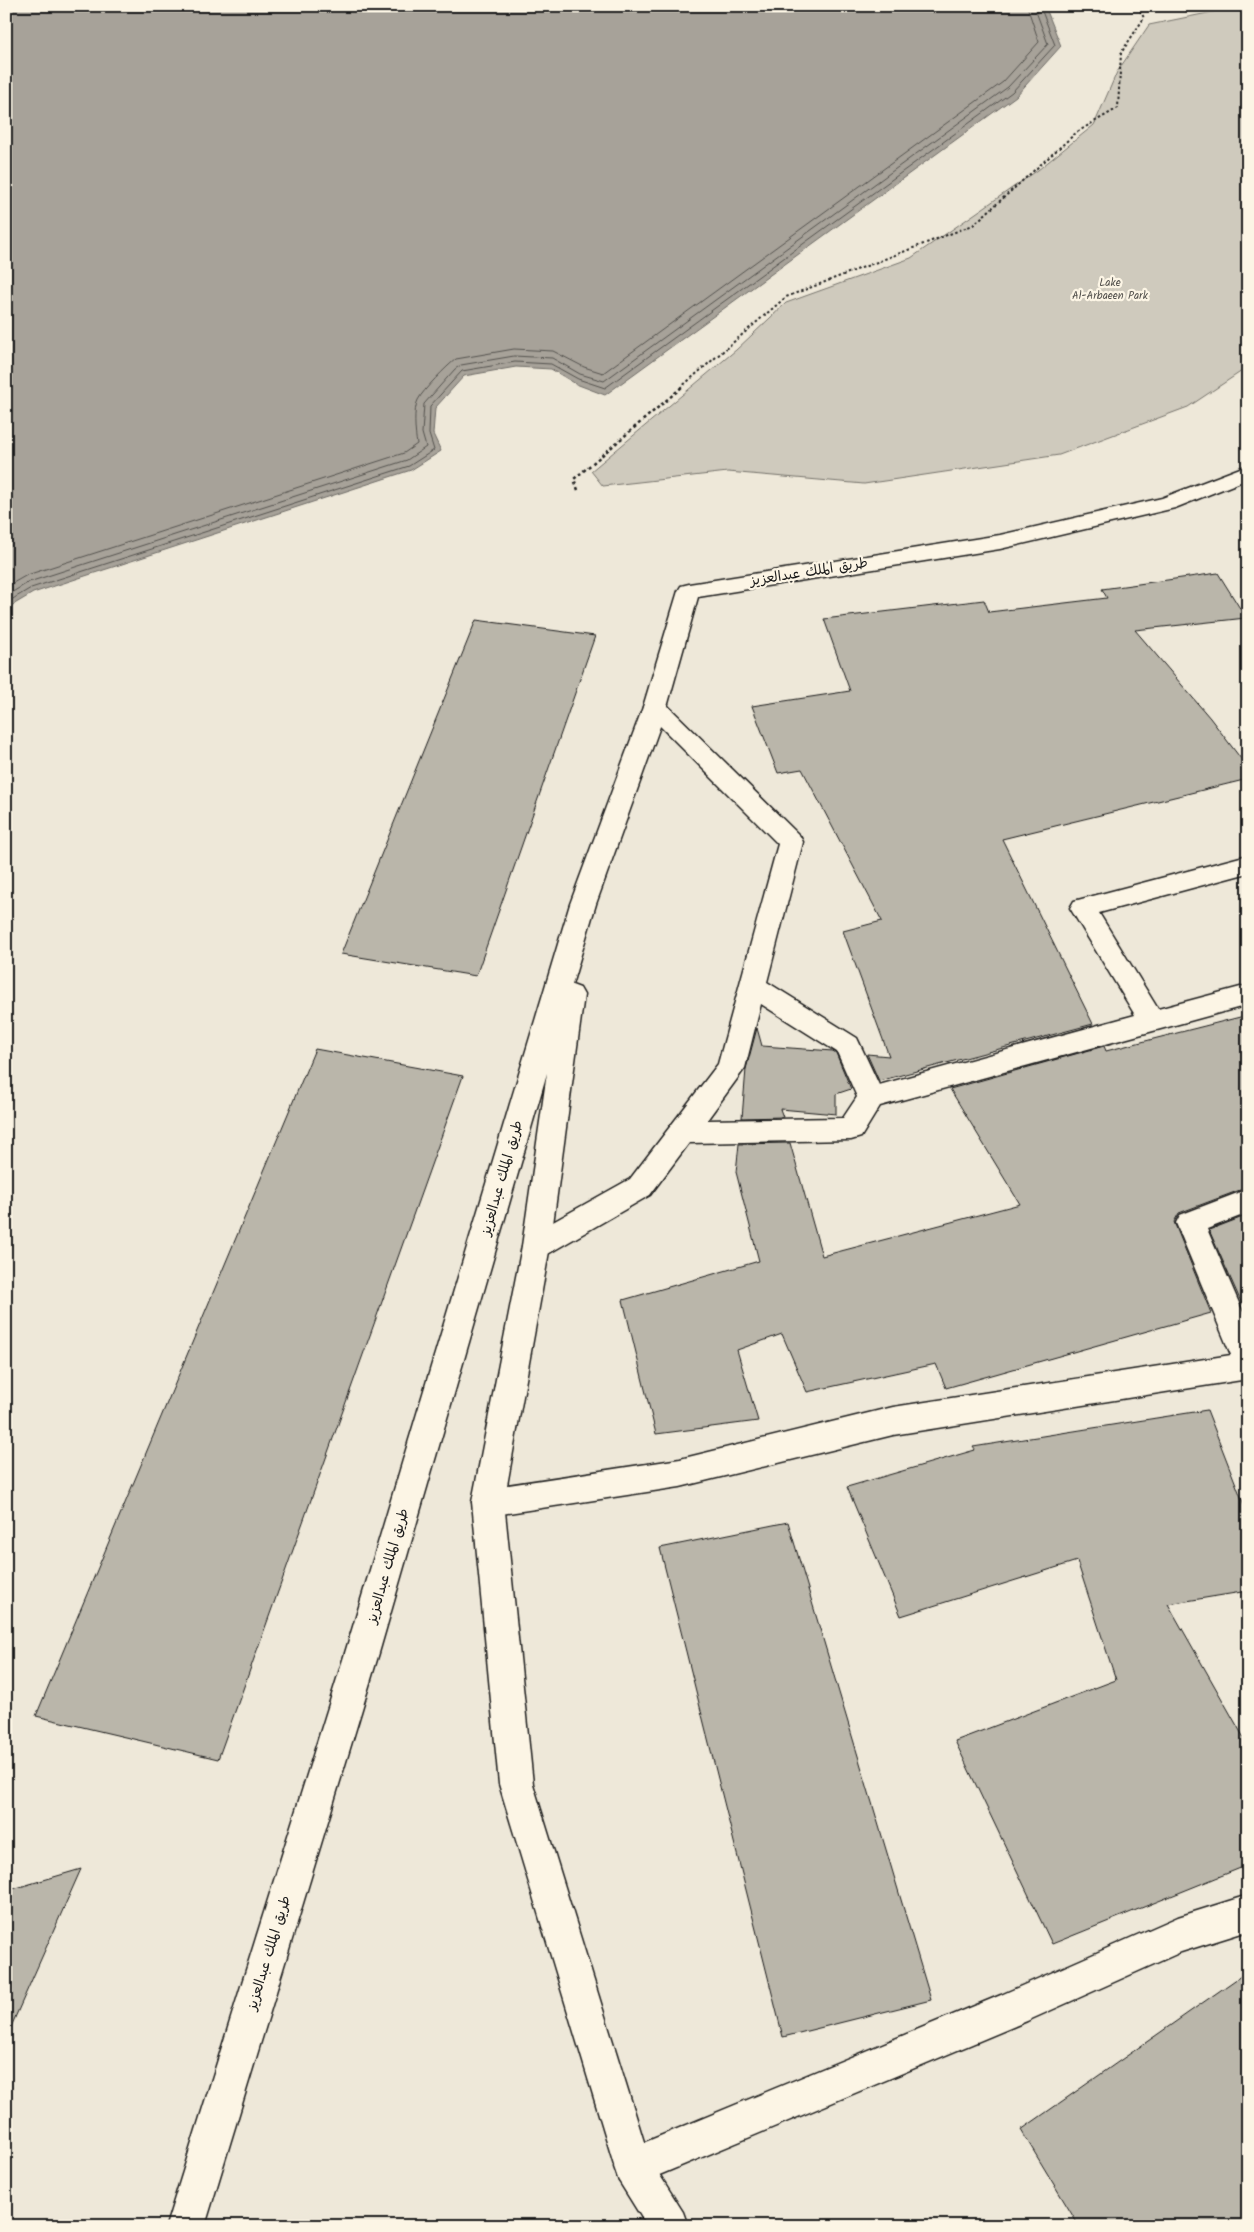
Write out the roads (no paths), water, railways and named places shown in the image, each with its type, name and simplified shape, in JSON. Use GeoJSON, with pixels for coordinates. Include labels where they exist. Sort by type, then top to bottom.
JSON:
{"type":"FeatureCollection","features":[{"type":"Feature","properties":{"kind":"main road","name":"طريق الملك عبدالعزيز"},"geometry":{"type":"LineString","coordinates":[[185,2226],[365,1643],[583,904],[656,707],[690,592],[1000,542],[1168,503],[1248,471]]}},
{"type":"Feature","properties":{"kind":"main road"},"geometry":{"type":"LineString","coordinates":[[536,1246],[640,1187],[731,1068],[791,842],[656,707]]}},
{"type":"Feature","properties":{"kind":"main road"},"geometry":{"type":"LineString","coordinates":[[1152,1021],[1084,908],[1248,864]]}},
{"type":"Feature","properties":{"kind":"main road","name":"طريق الملك عبدالعزيز"},"geometry":{"type":"LineString","coordinates":[[583,904],[536,1246],[488,1502],[516,1784],[633,2167],[669,2226]]}},
{"type":"Feature","properties":{"kind":"main road"},"geometry":{"type":"LineString","coordinates":[[753,986],[848,1045],[872,1098]]}},
{"type":"Feature","properties":{"kind":"main road"},"geometry":{"type":"LineString","coordinates":[[682,1132],[851,1129],[872,1098],[1248,995]]}},
{"type":"Feature","properties":{"kind":"main road"},"geometry":{"type":"LineString","coordinates":[[1248,1202],[1190,1223],[1248,1359]]}},
{"type":"Feature","properties":{"kind":"main road"},"geometry":{"type":"LineString","coordinates":[[488,1502],[680,1473],[893,1421],[1248,1366]]}},
{"type":"Feature","properties":{"kind":"main road"},"geometry":{"type":"LineString","coordinates":[[633,2167],[1014,2008],[1178,1935],[1248,1913]]}},
{"type":"Feature","properties":{"kind":"water"},"geometry":{"type":"Polygon","coordinates":[[[6,6],[1045,6],[1061,46],[1016,96],[605,395],[576,384],[551,369],[516,367],[464,376],[435,408],[433,434],[441,451],[411,470],[33,593],[6,609],[6,6]]]}},
{"type":"Feature","properties":{"kind":"park label","name":"Lake Al-Arbaeen Park"},"geometry":{"type":"Point","coordinates":[1110,289]}}]}
